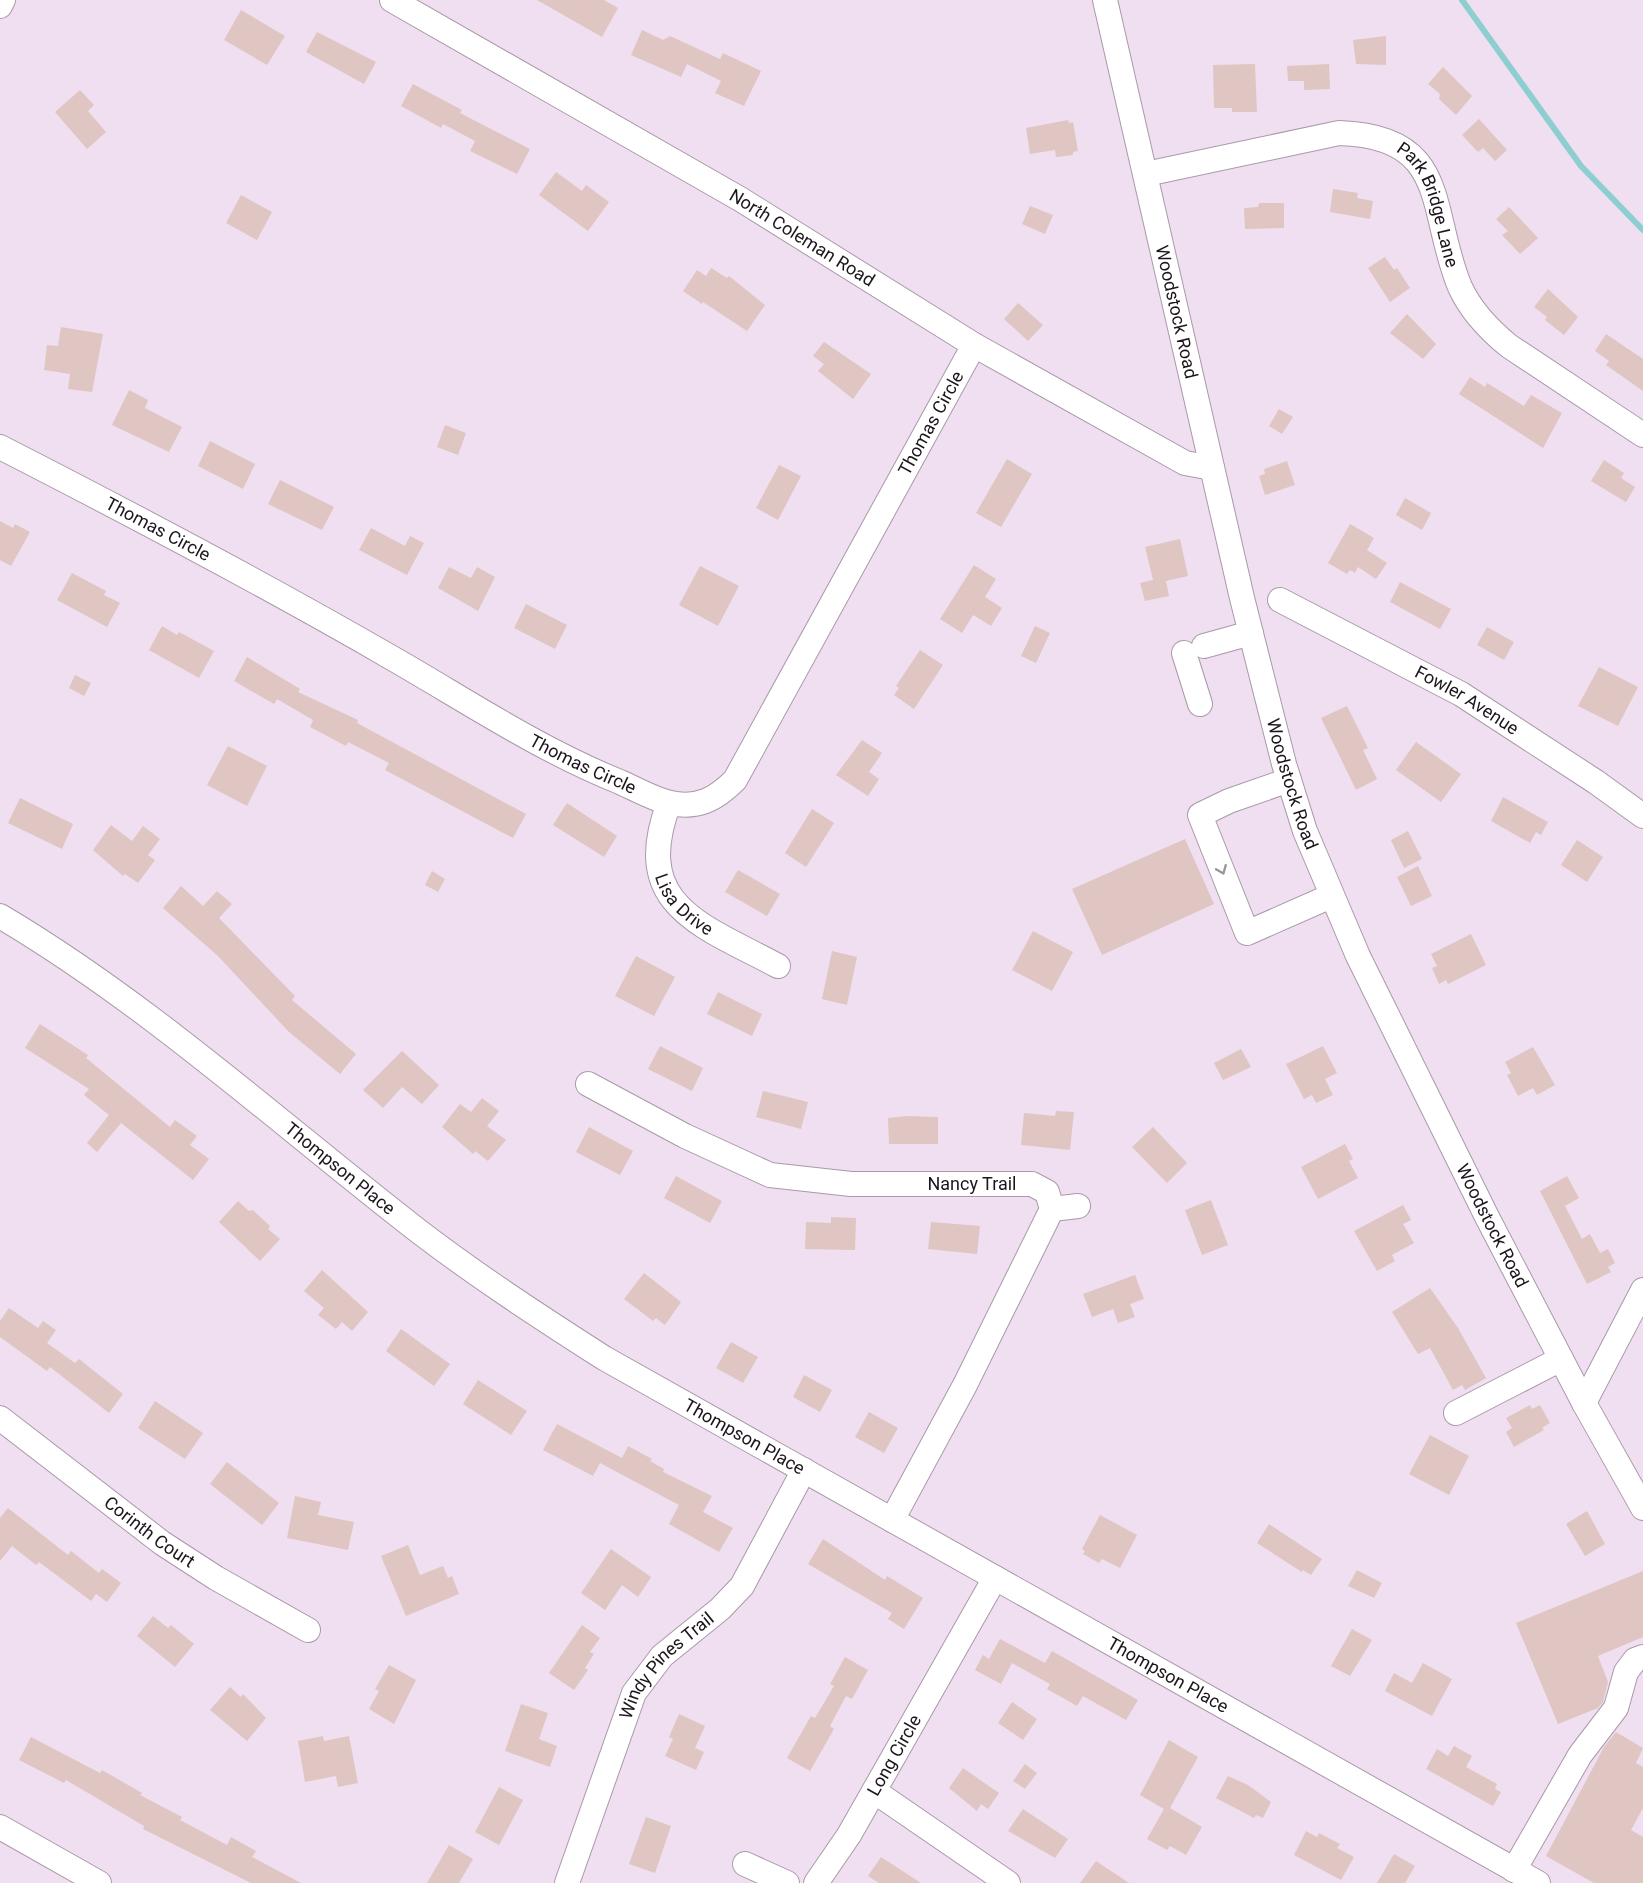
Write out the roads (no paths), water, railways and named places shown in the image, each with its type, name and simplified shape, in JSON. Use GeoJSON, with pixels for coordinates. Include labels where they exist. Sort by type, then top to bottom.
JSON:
{"type":"FeatureCollection","features":[{"type":"Feature","properties":{"kind":"street"},"geometry":{"type":"LineString","coordinates":[[0,6],[3,0]]}},
{"type":"Feature","properties":{"kind":"street","name":"North Coleman Road"},"geometry":{"type":"LineString","coordinates":[[392,0],[740,199],[974,345],[1185,463],[1212,468]]}},
{"type":"Feature","properties":{"kind":"street","name":"Woodstock Road"},"geometry":{"type":"LineString","coordinates":[[1105,0],[1251,633],[1289,780],[1305,831],[1331,897],[1487,1217],[1584,1403],[1643,1508]]}},
{"type":"Feature","properties":{"kind":"street","name":"Park Bridge Lane"},"geometry":{"type":"LineString","coordinates":[[1146,174],[1339,133],[1369,134],[1399,146],[1418,163],[1431,182],[1460,286],[1474,312],[1491,332],[1509,346],[1643,435]]}},
{"type":"Feature","properties":{"kind":"street","name":"Thomas Circle"},"geometry":{"type":"LineString","coordinates":[[0,447],[286,597],[549,749],[599,774],[669,802],[690,805],[707,802],[722,794],[735,780],[974,345]]}},
{"type":"Feature","properties":{"kind":"street","name":"Fowler Avenue"},"geometry":{"type":"LineString","coordinates":[[1280,600],[1461,694],[1596,782],[1643,816]]}},
{"type":"Feature","properties":{"kind":"street"},"geometry":{"type":"LineString","coordinates":[[1200,704],[1194,650],[1251,633]]}},
{"type":"Feature","properties":{"kind":"street"},"geometry":{"type":"LineString","coordinates":[[1289,780],[1226,790],[1200,815],[1248,933],[1331,897]]}},
{"type":"Feature","properties":{"kind":"street","name":"Lisa Drive"},"geometry":{"type":"LineString","coordinates":[[669,802],[659,828],[656,849],[659,872],[670,897],[697,922],[778,966]]}},
{"type":"Feature","properties":{"kind":"street","name":"Thompson Place"},"geometry":{"type":"LineString","coordinates":[[0,916],[44,942],[152,1018],[417,1230],[497,1289],[604,1358],[1538,1883]]}},
{"type":"Feature","properties":{"kind":"street","name":"Nancy Trail"},"geometry":{"type":"LineString","coordinates":[[588,1084],[723,1155],[770,1175],[851,1184],[1032,1184],[1047,1192],[1052,1209]]}},
{"type":"Feature","properties":{"kind":"street"},"geometry":{"type":"LineString","coordinates":[[892,1520],[965,1385],[1024,1260],[1052,1209],[1078,1206]]}},
{"type":"Feature","properties":{"kind":"street"},"geometry":{"type":"LineString","coordinates":[[1584,1403],[1643,1290]]}},
{"type":"Feature","properties":{"kind":"street"},"geometry":{"type":"LineString","coordinates":[[1456,1413],[1561,1359]]}},
{"type":"Feature","properties":{"kind":"street","name":"Corinth Court"},"geometry":{"type":"LineString","coordinates":[[0,1419],[162,1543],[216,1578],[308,1630]]}},
{"type":"Feature","properties":{"kind":"street","name":"Windy Pines Trail"},"geometry":{"type":"LineString","coordinates":[[567,1883],[634,1693],[662,1656],[720,1609],[741,1586],[755,1564],[804,1470]]}},
{"type":"Feature","properties":{"kind":"street","name":"Long Circle"},"geometry":{"type":"LineString","coordinates":[[995,1578],[874,1791],[1008,1883]]}},
{"type":"Feature","properties":{"kind":"street"},"geometry":{"type":"LineString","coordinates":[[1514,1870],[1580,1755],[1616,1708],[1626,1672],[1635,1660],[1643,1657]]}},
{"type":"Feature","properties":{"kind":"street"},"geometry":{"type":"LineString","coordinates":[[816,1883],[849,1835],[874,1791]]}},
{"type":"Feature","properties":{"kind":"street"},"geometry":{"type":"LineString","coordinates":[[0,1827],[99,1883]]}},
{"type":"Feature","properties":{"kind":"street"},"geometry":{"type":"LineString","coordinates":[[745,1864],[788,1883]]}},
{"type":"Feature","properties":{"kind":"waterway"},"geometry":{"type":"LineString","coordinates":[[1462,0],[1581,166],[1643,230]]}}]}
